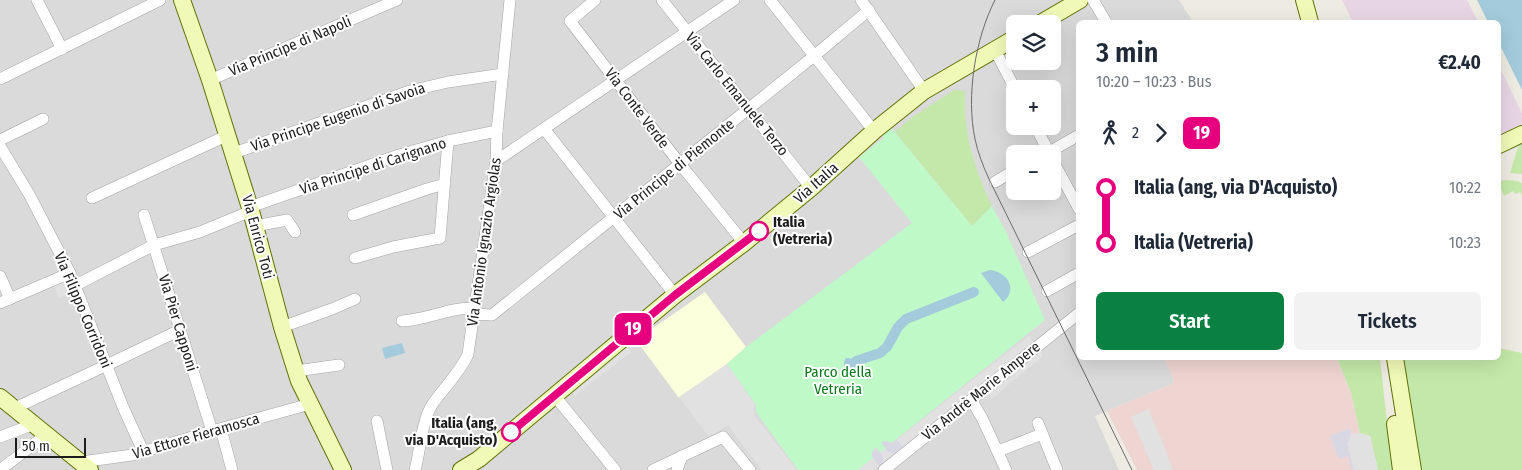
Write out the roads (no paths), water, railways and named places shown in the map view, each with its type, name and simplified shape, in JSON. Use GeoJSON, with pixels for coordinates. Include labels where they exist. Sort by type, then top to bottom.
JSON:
{"type":"FeatureCollection","features":[{"type":"Feature","properties":{"kind":"street"},"geometry":{"type":"LineString","coordinates":[[37,0],[62,49]]}},
{"type":"Feature","properties":{"kind":"street"},"geometry":{"type":"LineString","coordinates":[[0,79],[160,0]]}},
{"type":"Feature","properties":{"kind":"street","name":"Via Enrico Toti"},"geometry":{"type":"LineString","coordinates":[[182,0],[234,153],[299,381],[343,470]]}},
{"type":"Feature","properties":{"kind":"street","name":"Via Principe di Napoli"},"geometry":{"type":"LineString","coordinates":[[210,80],[397,0]]}},
{"type":"Feature","properties":{"kind":"street","name":"Via Antonio Ignazio Argiolas"},"geometry":{"type":"LineString","coordinates":[[415,470],[426,417],[431,406],[464,363],[468,354],[496,162],[497,131],[510,0]]}},
{"type":"Feature","properties":{"kind":"street","name":"Via Conte Verde"},"geometry":{"type":"LineString","coordinates":[[595,0],[570,21],[680,164],[744,243]]}},
{"type":"Feature","properties":{"kind":"street","name":"Via Carlo Emanuele Terzo"},"geometry":{"type":"LineString","coordinates":[[662,0],[812,188]]}},
{"type":"Feature","properties":{"kind":"street"},"geometry":{"type":"LineString","coordinates":[[496,162],[734,0]]}},
{"type":"Feature","properties":{"kind":"street"},"geometry":{"type":"LineString","coordinates":[[770,0],[874,131]]}},
{"type":"Feature","properties":{"kind":"street"},"geometry":{"type":"LineString","coordinates":[[861,0],[924,91]]}},
{"type":"Feature","properties":{"kind":"street"},"geometry":{"type":"LineString","coordinates":[[1054,15],[1080,0]]}},
{"type":"Feature","properties":{"kind":"street"},"geometry":{"type":"LineString","coordinates":[[1093,0],[1105,20]]}},
{"type":"Feature","properties":{"kind":"street"},"geometry":{"type":"LineString","coordinates":[[1304,0],[1309,20]]}},
{"type":"Feature","properties":{"kind":"street","name":"Via Principe di Piemonte"},"geometry":{"type":"LineString","coordinates":[[402,321],[432,316],[463,307],[492,315],[869,10]]}},
{"type":"Feature","properties":{"kind":"street","name":"Via Italia"},"geometry":{"type":"LineString","coordinates":[[461,470],[480,459],[675,295],[812,188],[874,131],[924,91],[1006,43]]}},
{"type":"Feature","properties":{"kind":"street"},"geometry":{"type":"LineString","coordinates":[[994,50],[1010,80]]}},
{"type":"Feature","properties":{"kind":"street","name":"Via Principe Eugenio di Savoia"},"geometry":{"type":"LineString","coordinates":[[234,153],[410,91],[448,82],[503,74]]}},
{"type":"Feature","properties":{"kind":"street"},"geometry":{"type":"LineString","coordinates":[[0,140],[43,119]]}},
{"type":"Feature","properties":{"kind":"street"},"geometry":{"type":"LineString","coordinates":[[545,130],[675,295]]}},
{"type":"Feature","properties":{"kind":"street","name":"Via Principe di Carignano"},"geometry":{"type":"LineString","coordinates":[[252,215],[399,155],[448,141],[497,131]]}},
{"type":"Feature","properties":{"kind":"street"},"geometry":{"type":"LineString","coordinates":[[1501,144],[1522,134]]}},
{"type":"Feature","properties":{"kind":"street"},"geometry":{"type":"LineString","coordinates":[[92,198],[228,135]]}},
{"type":"Feature","properties":{"kind":"street"},"geometry":{"type":"LineString","coordinates":[[1061,147],[1076,137]]}},
{"type":"Feature","properties":{"kind":"street"},"geometry":{"type":"LineString","coordinates":[[356,258],[393,247],[440,238],[448,141]]}},
{"type":"Feature","properties":{"kind":"street","name":"Via Filippo Corridoni"},"geometry":{"type":"LineString","coordinates":[[0,146],[29,194],[76,285],[123,407],[143,452]]}},
{"type":"Feature","properties":{"kind":"street"},"geometry":{"type":"LineString","coordinates":[[994,182],[1006,175]]}},
{"type":"Feature","properties":{"kind":"street"},"geometry":{"type":"LineString","coordinates":[[1061,177],[1076,204]]}},
{"type":"Feature","properties":{"kind":"street"},"geometry":{"type":"LineString","coordinates":[[353,215],[445,184]]}},
{"type":"Feature","properties":{"kind":"street","name":"Via Pier Capponi"},"geometry":{"type":"LineString","coordinates":[[144,215],[180,330],[232,470]]}},
{"type":"Feature","properties":{"kind":"street"},"geometry":{"type":"LineString","coordinates":[[76,285],[154,245],[252,215],[287,220],[295,232]]}},
{"type":"Feature","properties":{"kind":"street"},"geometry":{"type":"LineString","coordinates":[[1028,252],[1076,227]]}},
{"type":"Feature","properties":{"kind":"street"},"geometry":{"type":"LineString","coordinates":[[0,276],[5,301],[70,273]]}},
{"type":"Feature","properties":{"kind":"street"},"geometry":{"type":"LineString","coordinates":[[1047,291],[1076,275]]}},
{"type":"Feature","properties":{"kind":"street"},"geometry":{"type":"LineString","coordinates":[[282,326],[355,299]]}},
{"type":"Feature","properties":{"kind":"street","name":"Via Andrè Marie Ampere"},"geometry":{"type":"LineString","coordinates":[[884,470],[1076,316]]}},
{"type":"Feature","properties":{"kind":"street"},"geometry":{"type":"LineString","coordinates":[[7,405],[107,366],[180,330]]}},
{"type":"Feature","properties":{"kind":"street"},"geometry":{"type":"LineString","coordinates":[[1386,360],[1401,470]]}},
{"type":"Feature","properties":{"kind":"street"},"geometry":{"type":"LineString","coordinates":[[1395,360],[1413,470]]}},
{"type":"Feature","properties":{"kind":"street"},"geometry":{"type":"LineString","coordinates":[[296,371],[340,365]]}},
{"type":"Feature","properties":{"kind":"street"},"geometry":{"type":"LineString","coordinates":[[554,395],[615,470]]}},
{"type":"Feature","properties":{"kind":"street"},"geometry":{"type":"LineString","coordinates":[[972,401],[1006,470]]}},
{"type":"Feature","properties":{"kind":"street","name":"Via Ettore Fieramosca"},"geometry":{"type":"LineString","coordinates":[[85,466],[143,452],[310,404]]}},
{"type":"Feature","properties":{"kind":"street"},"geometry":{"type":"LineString","coordinates":[[7,405],[47,434],[85,466]]}},
{"type":"Feature","properties":{"kind":"street"},"geometry":{"type":"LineString","coordinates":[[377,421],[387,470]]}},
{"type":"Feature","properties":{"kind":"street"},"geometry":{"type":"LineString","coordinates":[[0,437],[34,424]]}},
{"type":"Feature","properties":{"kind":"street"},"geometry":{"type":"LineString","coordinates":[[998,451],[1040,429],[1057,470]]}},
{"type":"Feature","properties":{"kind":"street"},"geometry":{"type":"LineString","coordinates":[[0,470],[47,434]]}},
{"type":"Feature","properties":{"kind":"street"},"geometry":{"type":"LineString","coordinates":[[653,470],[723,437],[750,470]]}},
{"type":"Feature","properties":{"kind":"street"},"geometry":{"type":"LineString","coordinates":[[677,470],[682,456]]}},
{"type":"Feature","properties":{"kind":"water"},"geometry":{"type":"Polygon","coordinates":[[[1477,0],[1522,0],[1522,90],[1501,47],[1501,20],[1487,20],[1477,0]]]}},
{"type":"Feature","properties":{"kind":"water"},"geometry":{"type":"Polygon","coordinates":[[[990,270],[1002,274],[1009,282],[1010,292],[1003,302],[981,273],[990,270]]]}},
{"type":"Feature","properties":{"kind":"water"},"geometry":{"type":"Polygon","coordinates":[[[402,343],[405,353],[385,359],[382,348],[402,343]]]}},
{"type":"Feature","properties":{"kind":"water"},"geometry":{"type":"Polygon","coordinates":[[[846,358],[856,362],[858,371],[848,374],[844,366],[846,358]]]}},
{"type":"Feature","properties":{"kind":"waterway"},"geometry":{"type":"LineString","coordinates":[[856,361],[880,353],[887,347],[898,327],[906,319],[974,292]]}},
{"type":"Feature","properties":{"kind":"tram line"},"geometry":{"type":"LineString","coordinates":[[995,0],[982,32],[974,68],[972,122],[975,139],[989,179],[1076,356]]}},
{"type":"Feature","properties":{"kind":"tram line"},"geometry":{"type":"LineString","coordinates":[[1078,360],[1132,470]]}},
{"type":"Feature","properties":{"kind":"place","name":"Italia (Vetreria)"},"geometry":{"type":"Point","coordinates":[759,231]}},
{"type":"Feature","properties":{"kind":"place","name":"Italia (ang, via D'Acquisto)"},"geometry":{"type":"Point","coordinates":[511,432]}},
{"type":"Feature","properties":{"kind":"park label","name":"Parco della Vetreria"},"geometry":{"type":"Point","coordinates":[838,380]}}]}
